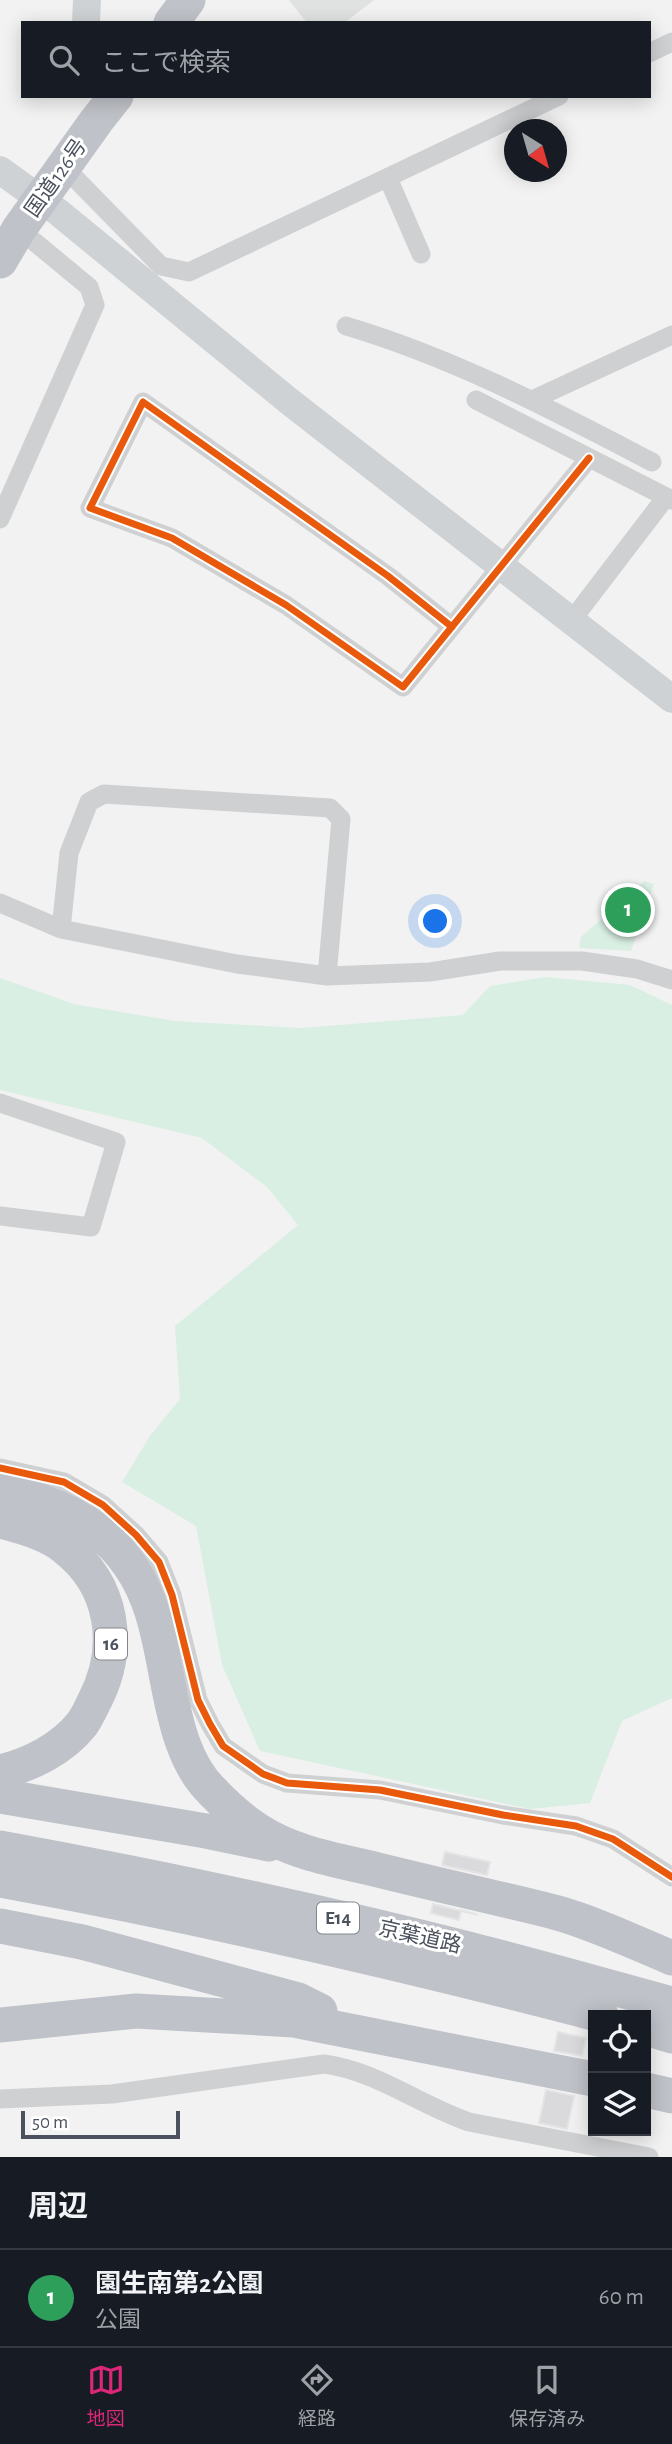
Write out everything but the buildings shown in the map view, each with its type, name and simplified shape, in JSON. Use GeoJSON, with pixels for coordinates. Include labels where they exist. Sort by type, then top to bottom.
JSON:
{"type":"FeatureCollection","features":[{"type":"Feature","properties":{"kind":"highway"},"geometry":{"type":"LineString","coordinates":[[172,21],[188,0]]}},
{"type":"Feature","properties":{"kind":"highway","name":"国道126号"},"geometry":{"type":"LineString","coordinates":[[0,261],[19,229],[65,168],[102,104]]}},
{"type":"Feature","properties":{"kind":"highway"},"geometry":{"type":"LineString","coordinates":[[0,1491],[59,1506],[89,1523],[114,1545],[135,1572],[152,1611],[175,1719],[191,1762],[217,1796],[260,1832],[309,1853]]}},
{"type":"Feature","properties":{"kind":"highway","name":"16"},"geometry":{"type":"LineString","coordinates":[[0,1521],[63,1545],[84,1564],[98,1586],[112,1637],[110,1662],[104,1682],[83,1722],[53,1750],[33,1761],[0,1772]]}},
{"type":"Feature","properties":{"kind":"highway"},"geometry":{"type":"LineString","coordinates":[[0,1796],[206,1830],[558,1913],[672,1958]]}},
{"type":"Feature","properties":{"kind":"highway","name":"京葉道路"},"geometry":{"type":"LineString","coordinates":[[0,1847],[293,1907],[472,1950],[672,2004]]}},
{"type":"Feature","properties":{"kind":"highway","name":"京葉道路"},"geometry":{"type":"LineString","coordinates":[[0,1880],[176,1914],[472,1981],[588,2012]]}},
{"type":"Feature","properties":{"kind":"highway"},"geometry":{"type":"LineString","coordinates":[[0,1926],[82,1942],[298,2000],[365,2032]]}},
{"type":"Feature","properties":{"kind":"highway"},"geometry":{"type":"LineString","coordinates":[[0,2025],[136,2011],[294,2020],[588,2078]]}},
{"type":"Feature","properties":{"kind":"highway"},"geometry":{"type":"LineString","coordinates":[[651,2030],[672,2036]]}},
{"type":"Feature","properties":{"kind":"highway"},"geometry":{"type":"LineString","coordinates":[[651,2091],[672,2096]]}},
{"type":"Feature","properties":{"kind":"street"},"geometry":{"type":"LineString","coordinates":[[86,21],[87,0]]}},
{"type":"Feature","properties":{"kind":"street"},"geometry":{"type":"LineString","coordinates":[[651,52],[672,42]]}},
{"type":"Feature","properties":{"kind":"street"},"geometry":{"type":"LineString","coordinates":[[65,168],[161,266],[189,272],[555,98]]}},
{"type":"Feature","properties":{"kind":"street"},"geometry":{"type":"LineString","coordinates":[[0,170],[58,212],[290,402],[672,699]]}},
{"type":"Feature","properties":{"kind":"street"},"geometry":{"type":"LineString","coordinates":[[388,178],[421,254]]}},
{"type":"Feature","properties":{"kind":"street"},"geometry":{"type":"LineString","coordinates":[[0,519],[95,305],[89,287],[19,229]]}},
{"type":"Feature","properties":{"kind":"street"},"geometry":{"type":"LineString","coordinates":[[346,326],[440,358],[532,400],[652,463]]}},
{"type":"Feature","properties":{"kind":"street"},"geometry":{"type":"LineString","coordinates":[[532,400],[672,335]]}},
{"type":"Feature","properties":{"kind":"street"},"geometry":{"type":"LineString","coordinates":[[476,400],[669,498],[572,621]]}},
{"type":"Feature","properties":{"kind":"street"},"geometry":{"type":"LineString","coordinates":[[452,627],[388,576],[143,402],[90,508],[172,538],[286,605],[403,687],[452,627],[500,567],[589,458]]}},
{"type":"Feature","properties":{"kind":"street"},"geometry":{"type":"LineString","coordinates":[[61,929],[69,853],[89,802],[97,797],[104,794],[330,808],[341,819],[327,976]]}},
{"type":"Feature","properties":{"kind":"street"},"geometry":{"type":"LineString","coordinates":[[0,903],[61,929],[237,964],[327,976],[430,972],[500,961],[582,961],[637,969],[672,980]]}},
{"type":"Feature","properties":{"kind":"street"},"geometry":{"type":"LineString","coordinates":[[0,1103],[116,1142],[91,1227],[0,1216]]}},
{"type":"Feature","properties":{"kind":"street"},"geometry":{"type":"LineString","coordinates":[[0,1468],[64,1482],[103,1504],[136,1535],[159,1562],[172,1595],[198,1700],[210,1724],[223,1746],[263,1774],[287,1783],[380,1790],[503,1815],[576,1826],[613,1839],[672,1877]]}},
{"type":"Feature","properties":{"kind":"street"},"geometry":{"type":"LineString","coordinates":[[0,2099],[112,2094],[324,2064],[366,2074],[444,2113],[469,2122],[649,2157]]}},
{"type":"Feature","properties":{"kind":"shaded area"},"geometry":{"type":"Polygon","coordinates":[[[289,0],[374,0],[347,21],[305,21],[289,0]]]}},
{"type":"Feature","properties":{"kind":"green space"},"geometry":{"type":"Polygon","coordinates":[[[644,881],[654,884],[631,951],[579,948],[581,937],[644,881]]]}},
{"type":"Feature","properties":{"kind":"green space"},"geometry":{"type":"Polygon","coordinates":[[[546,977],[630,985],[672,1005],[672,1698],[622,1721],[590,1803],[530,1809],[260,1751],[222,1665],[196,1526],[122,1482],[150,1436],[180,1399],[175,1326],[298,1225],[267,1187],[202,1138],[0,1090],[0,978],[74,1004],[175,1021],[302,1028],[463,1015],[490,986],[546,977]]]}},
{"type":"Feature","properties":{"kind":"cycle path"},"geometry":{"type":"LineString","coordinates":[[452,627],[388,576],[143,402],[90,508],[172,538],[286,605],[403,687],[589,458]]}},
{"type":"Feature","properties":{"kind":"cycle path"},"geometry":{"type":"LineString","coordinates":[[0,1468],[64,1482],[103,1505],[136,1535],[159,1562],[172,1595],[198,1700],[210,1724],[223,1746],[263,1774],[287,1783],[380,1790],[503,1815],[576,1826],[613,1839],[672,1877]]}},
{"type":"Feature","properties":{"kind":"place","name":"園生南第2公園"},"geometry":{"type":"Point","coordinates":[628,910]}}]}
